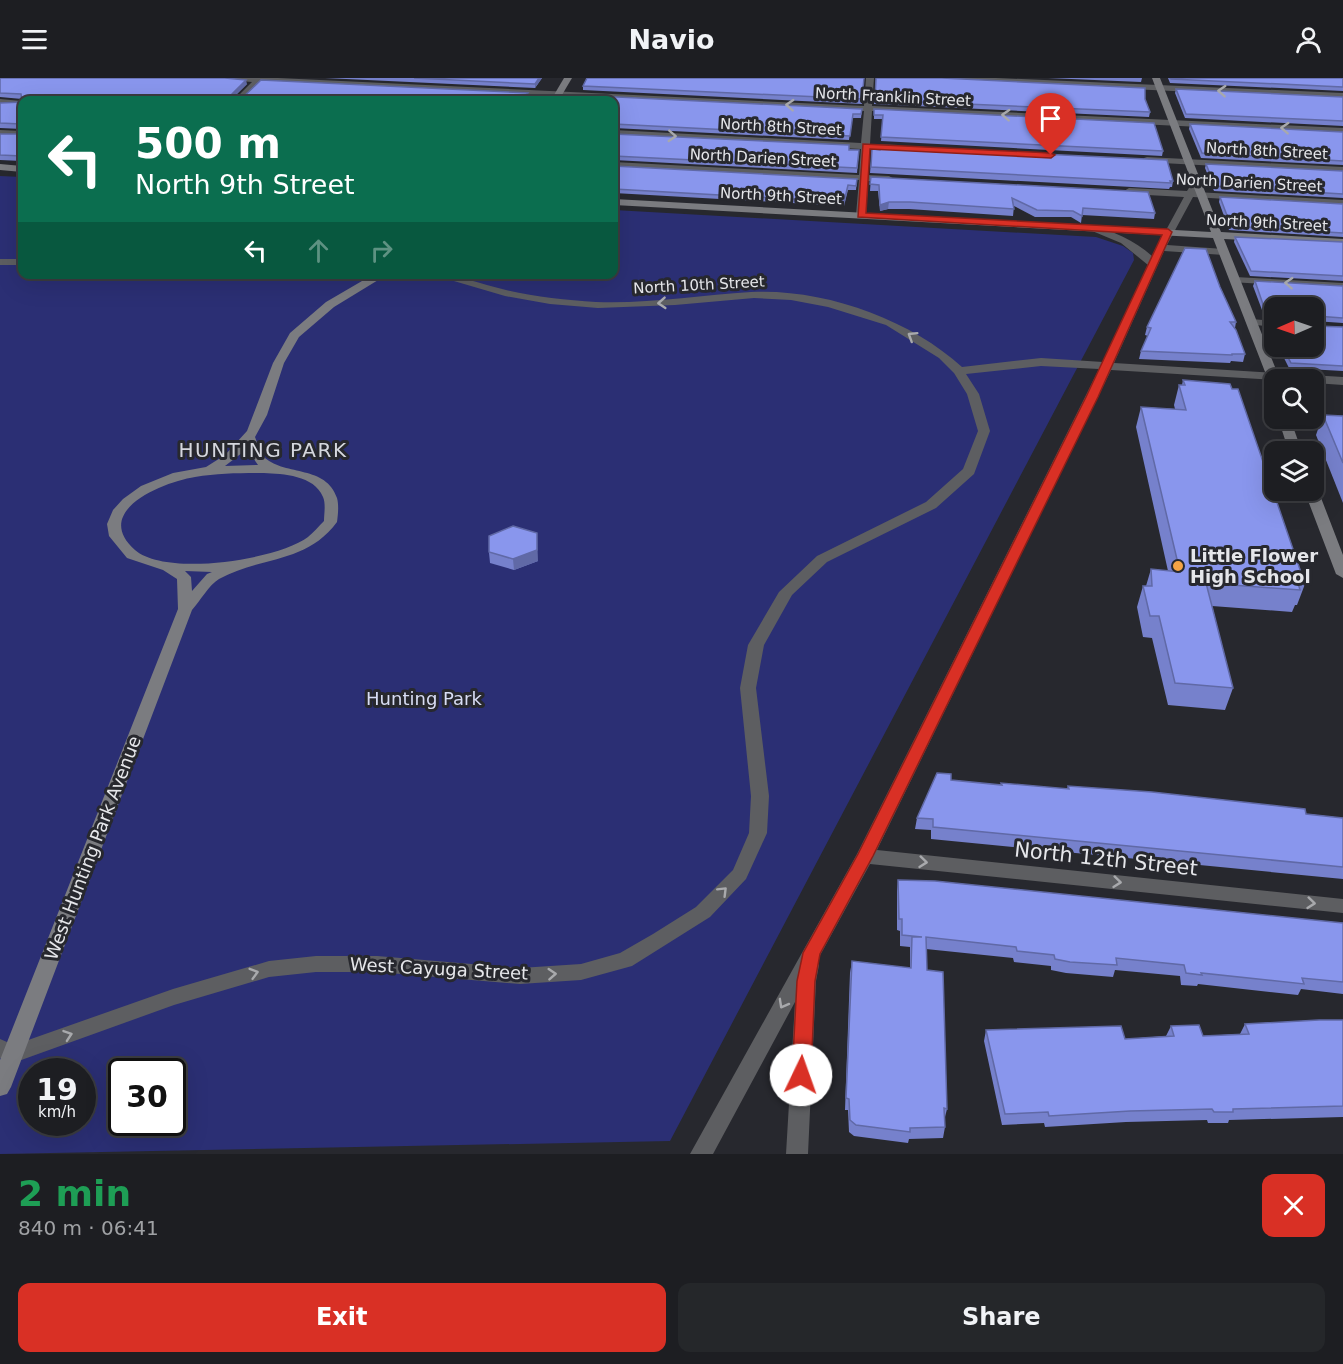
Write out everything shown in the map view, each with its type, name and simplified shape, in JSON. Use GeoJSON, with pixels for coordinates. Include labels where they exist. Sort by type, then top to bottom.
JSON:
{"type":"FeatureCollection","features":[{"type":"Feature","properties":{"kind":"street","name":"North Franklin Street"},"geometry":{"type":"LineString","coordinates":[[226,78],[540,96]]}},
{"type":"Feature","properties":{"kind":"street"},"geometry":{"type":"LineString","coordinates":[[557,96],[568,78]]}},
{"type":"Feature","properties":{"kind":"street"},"geometry":{"type":"LineString","coordinates":[[861,215],[870,78]]}},
{"type":"Feature","properties":{"kind":"street"},"geometry":{"type":"LineString","coordinates":[[942,78],[1343,96]]}},
{"type":"Feature","properties":{"kind":"street"},"geometry":{"type":"LineString","coordinates":[[1156,78],[1269,369]]}},
{"type":"Feature","properties":{"kind":"street"},"geometry":{"type":"LineString","coordinates":[[242,96],[260,79]]}},
{"type":"Feature","properties":{"kind":"street","name":"North Franklin Street"},"geometry":{"type":"LineString","coordinates":[[618,99],[1343,131]]}},
{"type":"Feature","properties":{"kind":"street"},"geometry":{"type":"LineString","coordinates":[[0,102],[18,103]]}},
{"type":"Feature","properties":{"kind":"street"},"geometry":{"type":"LineString","coordinates":[[0,133],[18,134]]}},
{"type":"Feature","properties":{"kind":"street","name":"North 8th Street"},"geometry":{"type":"LineString","coordinates":[[618,133],[912,148]]}},
{"type":"Feature","properties":{"kind":"street","name":"North 8th Street"},"geometry":{"type":"LineString","coordinates":[[1132,159],[1343,170]]}},
{"type":"Feature","properties":{"kind":"street","name":"North Darien Street"},"geometry":{"type":"LineString","coordinates":[[618,165],[900,180]]}},
{"type":"Feature","properties":{"kind":"street"},"geometry":{"type":"LineString","coordinates":[[0,168],[18,169]]}},
{"type":"Feature","properties":{"kind":"street"},"geometry":{"type":"LineString","coordinates":[[701,1154],[865,856],[1107,366],[1160,248],[1188,194],[1197,182]]}},
{"type":"Feature","properties":{"kind":"street","name":"North Darien Street"},"geometry":{"type":"LineString","coordinates":[[1122,191],[1343,203]]}},
{"type":"Feature","properties":{"kind":"street","name":"North 9th Street"},"geometry":{"type":"LineString","coordinates":[[618,202],[1343,242]]}},
{"type":"Feature","properties":{"kind":"street"},"geometry":{"type":"LineString","coordinates":[[1090,228],[1131,243],[1142,251],[1153,264]]}},
{"type":"Feature","properties":{"kind":"street"},"geometry":{"type":"LineString","coordinates":[[1160,248],[1224,252]]}},
{"type":"Feature","properties":{"kind":"street"},"geometry":{"type":"LineString","coordinates":[[0,262],[18,262]]}},
{"type":"Feature","properties":{"kind":"street","name":"West Hunting Park Avenue"},"geometry":{"type":"LineString","coordinates":[[250,439],[255,456],[261,463],[315,479],[323,487],[331,498],[334,510],[332,523],[323,534],[270,559],[244,564],[197,568],[165,565],[138,559],[126,552],[117,540],[113,527],[115,516],[135,495],[154,485],[221,464],[250,439],[287,344],[324,309],[374,279]]}},
{"type":"Feature","properties":{"kind":"street","name":"North 10th Street"},"geometry":{"type":"LineString","coordinates":[[453,279],[505,293],[550,301],[598,305],[675,302],[754,295],[811,300],[890,323],[943,356],[959,371]]}},
{"type":"Feature","properties":{"kind":"street"},"geometry":{"type":"LineString","coordinates":[[1235,280],[1343,286]]}},
{"type":"Feature","properties":{"kind":"street"},"geometry":{"type":"LineString","coordinates":[[1251,322],[1264,323]]}},
{"type":"Feature","properties":{"kind":"street"},"geometry":{"type":"LineString","coordinates":[[959,371],[1025,362],[1107,366],[1264,382]]}},
{"type":"Feature","properties":{"kind":"street","name":"West Cayuga Street"},"geometry":{"type":"LineString","coordinates":[[7,1051],[173,997],[269,969],[316,964],[367,964],[520,976],[581,972],[625,960],[703,912],[740,874],[758,833],[760,796],[748,688],[756,645],[786,592],[822,559],[931,505],[969,471],[984,431],[973,394],[959,371]]}},
{"type":"Feature","properties":{"kind":"street"},"geometry":{"type":"LineString","coordinates":[[1324,382],[1343,381]]}},
{"type":"Feature","properties":{"kind":"street","name":"West Hunting Park Avenue"},"geometry":{"type":"LineString","coordinates":[[198,472],[242,469],[283,470]]}},
{"type":"Feature","properties":{"kind":"street"},"geometry":{"type":"LineString","coordinates":[[1315,501],[1343,574]]}},
{"type":"Feature","properties":{"kind":"street","name":"West Hunting Park Avenue"},"geometry":{"type":"LineString","coordinates":[[0,1087],[7,1051],[185,609],[212,577],[244,564]]}},
{"type":"Feature","properties":{"kind":"street","name":"West Hunting Park Avenue"},"geometry":{"type":"LineString","coordinates":[[165,565],[184,577],[185,609]]}},
{"type":"Feature","properties":{"kind":"street","name":"North 12th Street"},"geometry":{"type":"LineString","coordinates":[[865,856],[1343,906]]}},
{"type":"Feature","properties":{"kind":"street"},"geometry":{"type":"LineString","coordinates":[[797,1154],[806,981],[812,953]]}},
{"type":"Feature","properties":{"kind":"green space","name":"Hunting Park"},"geometry":{"type":"Polygon","coordinates":[[[0,176],[18,177],[18,279],[618,279],[618,210],[1096,237],[1123,246],[1133,253],[1134,260],[670,1141],[0,1154],[0,176]]]}},
{"type":"Feature","properties":{"kind":"building"},"geometry":{"type":"Polygon","coordinates":[[[0,78],[225,78],[246,80],[232,96],[21,96],[21,94],[0,93],[0,78]]]}},
{"type":"Feature","properties":{"kind":"building"},"geometry":{"type":"Polygon","coordinates":[[[414,78],[539,78],[535,84],[414,78]]]}},
{"type":"Feature","properties":{"kind":"building"},"geometry":{"type":"Polygon","coordinates":[[[587,78],[864,78],[862,99],[583,86],[587,78]]]}},
{"type":"Feature","properties":{"kind":"building"},"geometry":{"type":"Polygon","coordinates":[[[876,78],[942,78],[1145,88],[1145,99],[1150,112],[875,100],[876,78]]]}},
{"type":"Feature","properties":{"kind":"building"},"geometry":{"type":"Polygon","coordinates":[[[1343,78],[1343,87],[1171,79],[1343,78]]]}},
{"type":"Feature","properties":{"kind":"building"},"geometry":{"type":"Polygon","coordinates":[[[261,80],[528,93],[525,96],[244,96],[261,80]]]}},
{"type":"Feature","properties":{"kind":"building"},"geometry":{"type":"Polygon","coordinates":[[[1176,89],[1343,97],[1343,121],[1186,114],[1176,89]]]}},
{"type":"Feature","properties":{"kind":"building"},"geometry":{"type":"Polygon","coordinates":[[[618,97],[862,109],[861,114],[853,114],[850,136],[618,124],[618,97]]]}},
{"type":"Feature","properties":{"kind":"building"},"geometry":{"type":"Polygon","coordinates":[[[18,102],[18,124],[0,123],[0,103],[18,102]]]}},
{"type":"Feature","properties":{"kind":"building"},"geometry":{"type":"Polygon","coordinates":[[[874,109],[1154,123],[1163,151],[881,137],[883,115],[874,115],[874,109]]]}},
{"type":"Feature","properties":{"kind":"building"},"geometry":{"type":"Polygon","coordinates":[[[1190,124],[1343,132],[1343,161],[1202,153],[1190,124]]]}},
{"type":"Feature","properties":{"kind":"building"},"geometry":{"type":"Polygon","coordinates":[[[0,134],[18,134],[18,156],[0,155],[0,134]]]}},
{"type":"Feature","properties":{"kind":"building"},"geometry":{"type":"Polygon","coordinates":[[[618,134],[849,145],[849,150],[859,150],[857,168],[618,156],[618,134]]]}},
{"type":"Feature","properties":{"kind":"building"},"geometry":{"type":"Polygon","coordinates":[[[880,146],[1167,160],[1173,181],[1170,181],[1171,183],[871,167],[872,149],[880,150],[880,146]]]}},
{"type":"Feature","properties":{"kind":"building"},"geometry":{"type":"Polygon","coordinates":[[[1206,164],[1343,171],[1343,194],[1215,186],[1206,164]]]}},
{"type":"Feature","properties":{"kind":"building"},"geometry":{"type":"Polygon","coordinates":[[[618,166],[857,179],[856,186],[848,185],[844,202],[618,189],[618,166]]]}},
{"type":"Feature","properties":{"kind":"building"},"geometry":{"type":"Polygon","coordinates":[[[871,177],[1148,192],[1155,213],[1083,208],[1082,216],[1073,211],[1037,210],[1012,198],[1014,209],[910,202],[889,202],[880,205],[879,185],[870,184],[871,177]]]}},
{"type":"Feature","properties":{"kind":"building"},"geometry":{"type":"Polygon","coordinates":[[[1220,197],[1343,204],[1343,233],[1231,226],[1220,197]]]}},
{"type":"Feature","properties":{"kind":"building"},"geometry":{"type":"Polygon","coordinates":[[[1235,237],[1343,242],[1343,276],[1251,271],[1235,237]]]}},
{"type":"Feature","properties":{"kind":"building"},"geometry":{"type":"Polygon","coordinates":[[[1185,248],[1206,249],[1236,322],[1230,322],[1236,330],[1245,354],[1141,351],[1151,328],[1147,327],[1185,248]]]}},
{"type":"Feature","properties":{"kind":"building"},"geometry":{"type":"Polygon","coordinates":[[[1255,281],[1343,286],[1343,318],[1324,317],[1324,297],[1264,297],[1264,307],[1255,281]]]}},
{"type":"Feature","properties":{"kind":"building"},"geometry":{"type":"Polygon","coordinates":[[[1324,326],[1343,327],[1343,366],[1291,363],[1288,357],[1324,357],[1324,326]]]}},
{"type":"Feature","properties":{"kind":"building","name":"Little Flower High School"},"geometry":{"type":"Polygon","coordinates":[[[1183,380],[1230,384],[1232,389],[1238,389],[1264,465],[1264,501],[1276,501],[1305,584],[1298,583],[1300,590],[1206,583],[1233,688],[1175,683],[1159,616],[1150,616],[1143,586],[1152,586],[1151,569],[1180,572],[1141,407],[1186,410],[1179,385],[1185,385],[1183,380]]]}},
{"type":"Feature","properties":{"kind":"building"},"geometry":{"type":"Polygon","coordinates":[[[1324,415],[1343,416],[1343,463],[1324,417],[1324,415]]]}},
{"type":"Feature","properties":{"kind":"building"},"geometry":{"type":"Polygon","coordinates":[[[513,526],[537,533],[537,550],[513,559],[489,552],[489,536],[513,526]]]}},
{"type":"Feature","properties":{"kind":"building"},"geometry":{"type":"Polygon","coordinates":[[[937,773],[951,774],[951,780],[1002,785],[1001,783],[1069,789],[1068,786],[1152,792],[1305,809],[1306,814],[1343,818],[1343,867],[933,827],[933,819],[917,818],[937,773]]]}},
{"type":"Feature","properties":{"kind":"building"},"geometry":{"type":"Polygon","coordinates":[[[898,880],[935,881],[1343,923],[1343,982],[1302,978],[1304,984],[1201,973],[1202,975],[1186,973],[1184,965],[1116,958],[1117,965],[1070,962],[1055,959],[1054,955],[1017,951],[1016,947],[926,937],[927,970],[943,972],[947,1109],[944,1108],[945,1127],[910,1128],[910,1132],[856,1125],[850,1120],[849,1099],[846,1098],[852,961],[911,968],[912,937],[922,937],[902,935],[902,919],[899,919],[898,880]]]}},
{"type":"Feature","properties":{"kind":"building"},"geometry":{"type":"Polygon","coordinates":[[[1343,1020],[1343,1106],[1233,1109],[1233,1112],[1214,1112],[1212,1109],[1049,1116],[1048,1112],[1005,1114],[986,1030],[1121,1026],[1125,1039],[1174,1036],[1171,1026],[1199,1025],[1203,1036],[1249,1034],[1245,1024],[1343,1020]]]}},
{"type":"Feature","properties":{"kind":"place","name":"Little Flower High School"},"geometry":{"type":"Point","coordinates":[1178,566]}},
{"type":"Feature","properties":{"kind":"district","name":"HUNTING PARK"},"geometry":{"type":"Point","coordinates":[263,450]}},
{"type":"Feature","properties":{"kind":"route"},"geometry":{"type":"LineString","coordinates":[[801,1075],[806,981],[812,953],[865,856],[1092,397],[1168,232],[861,215],[866,146],[1051,155]]}}]}
